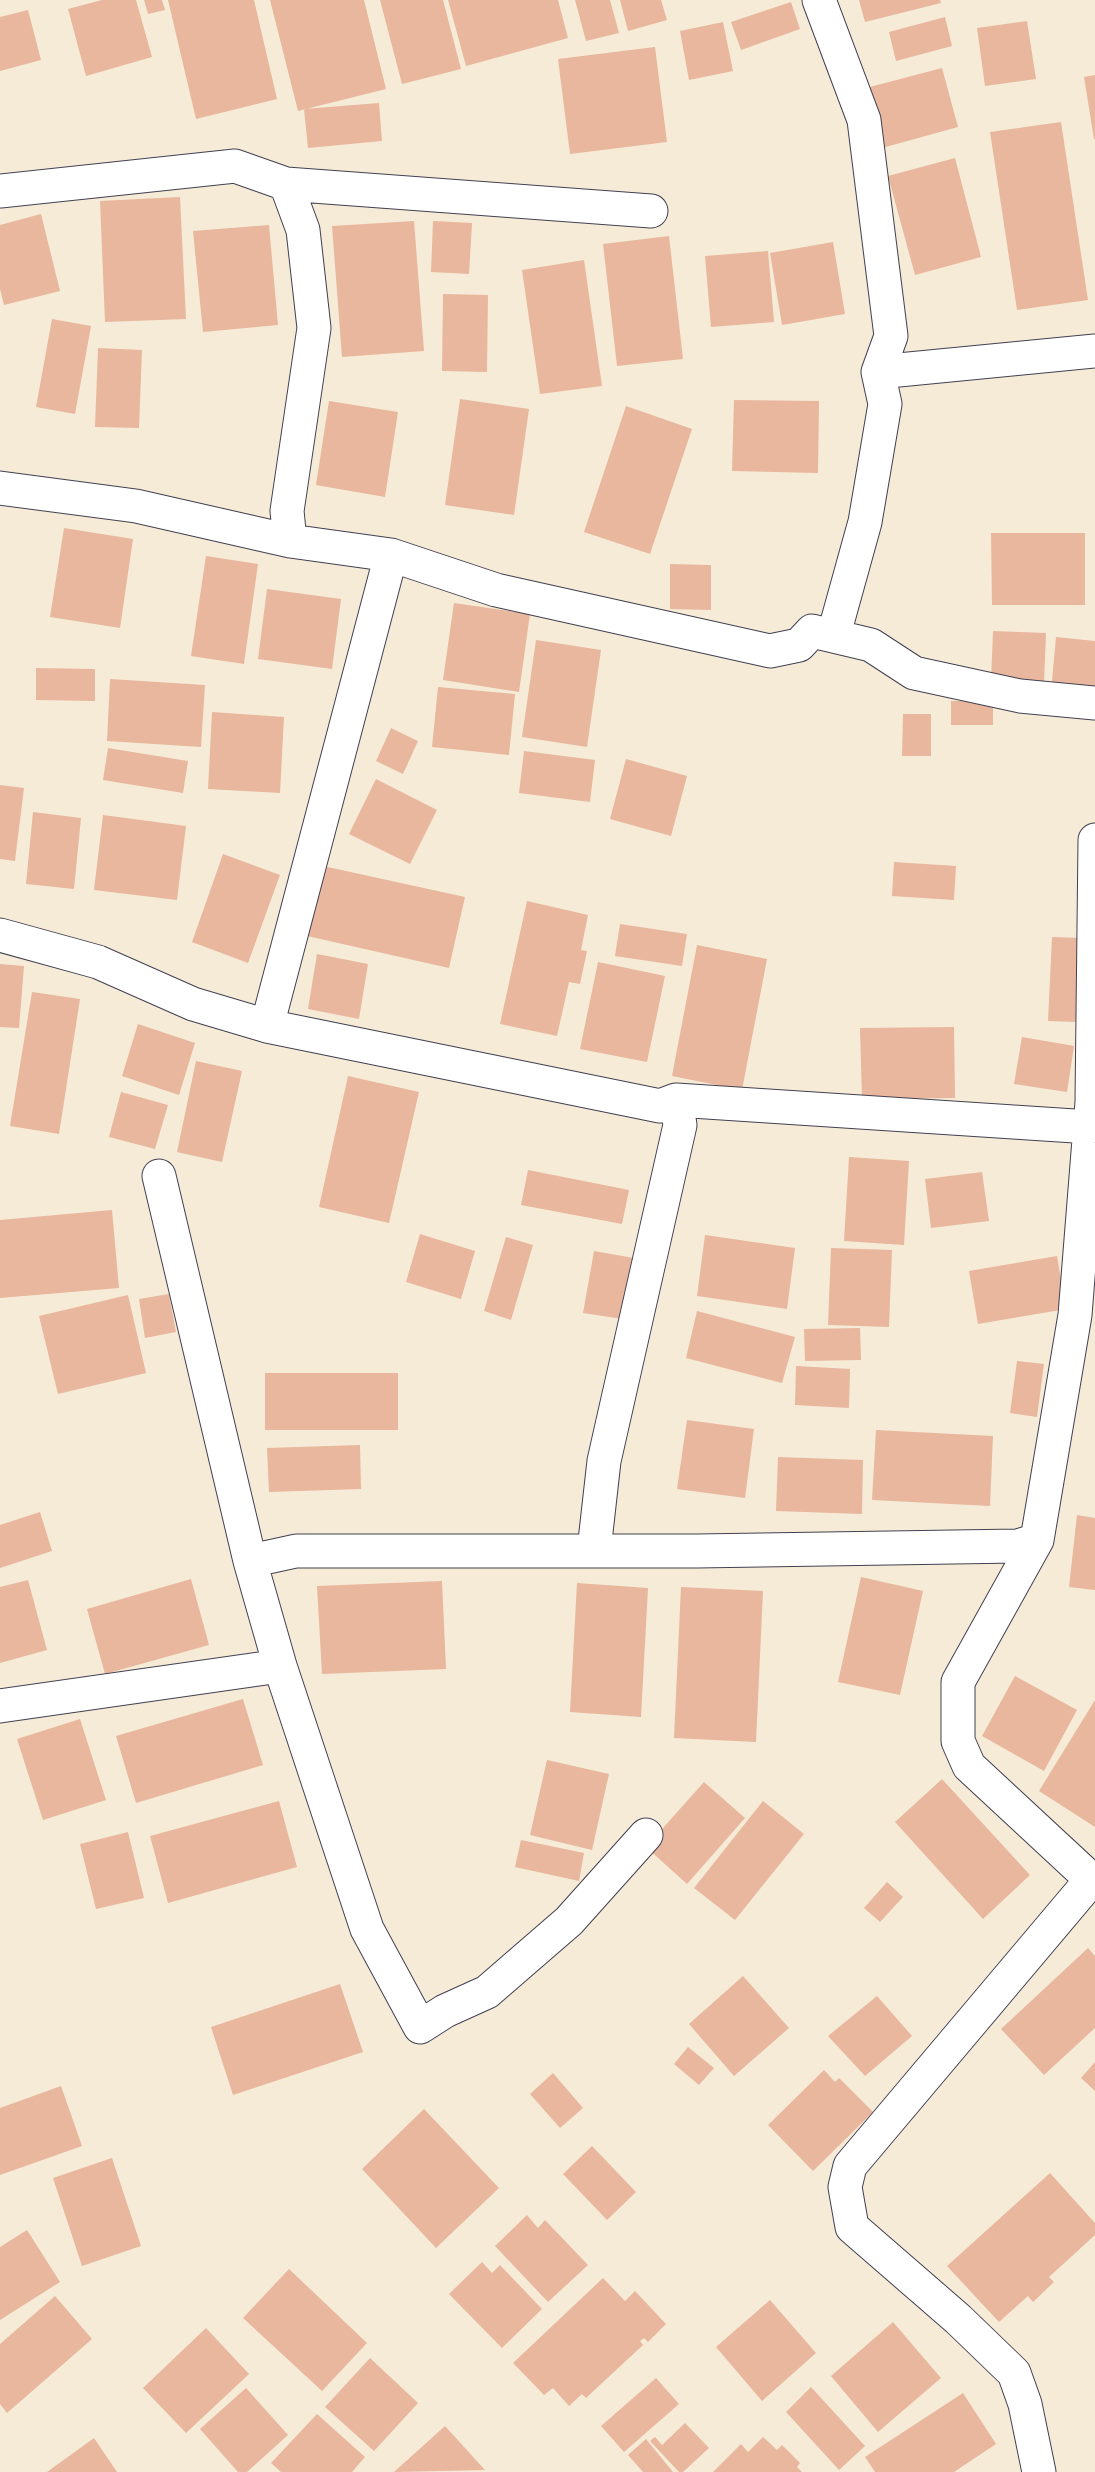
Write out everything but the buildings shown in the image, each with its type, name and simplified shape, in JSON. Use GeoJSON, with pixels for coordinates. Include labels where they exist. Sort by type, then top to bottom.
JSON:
{"type":"FeatureCollection","features":[{"type":"Feature","properties":{"kind":"street"},"geometry":{"type":"LineString","coordinates":[[819,0],[864,120],[891,336],[878,372],[885,404],[865,522],[837,623],[837,636]]}},
{"type":"Feature","properties":{"kind":"street"},"geometry":{"type":"LineString","coordinates":[[0,190],[235,166],[286,184],[651,211]]}},
{"type":"Feature","properties":{"kind":"street"},"geometry":{"type":"LineString","coordinates":[[286,184],[303,230],[314,328],[287,511],[290,541]]}},
{"type":"Feature","properties":{"kind":"street"},"geometry":{"type":"LineString","coordinates":[[878,372],[1095,351]]}},
{"type":"Feature","properties":{"kind":"street"},"geometry":{"type":"LineString","coordinates":[[0,488],[136,506],[290,541],[391,555],[496,590],[770,651],[799,645],[812,631],[871,645],[914,673],[1020,696],[1095,703]]}},
{"type":"Feature","properties":{"kind":"street"},"geometry":{"type":"LineString","coordinates":[[267,1026],[391,555]]}},
{"type":"Feature","properties":{"kind":"street"},"geometry":{"type":"LineString","coordinates":[[1036,2470],[1025,2404],[1014,2373],[958,2319],[852,2227],[845,2187],[850,2166],[1093,1881],[969,1766],[958,1741],[958,1682],[1037,1540],[1075,1315],[1090,1127],[1095,840]]}},
{"type":"Feature","properties":{"kind":"street"},"geometry":{"type":"LineString","coordinates":[[0,935],[98,962],[193,1004],[267,1026],[660,1106],[676,1100],[1090,1127]]}},
{"type":"Feature","properties":{"kind":"street"},"geometry":{"type":"LineString","coordinates":[[594,1550],[604,1461],[681,1125],[676,1100]]}},
{"type":"Feature","properties":{"kind":"street"},"geometry":{"type":"LineString","coordinates":[[159,1176],[250,1561],[280,1666],[367,1929],[420,2027],[445,2011],[487,1992],[569,1921],[646,1835]]}},
{"type":"Feature","properties":{"kind":"street"},"geometry":{"type":"LineString","coordinates":[[250,1561],[296,1551],[1018,1546],[1037,1540]]}},
{"type":"Feature","properties":{"kind":"street"},"geometry":{"type":"LineString","coordinates":[[0,1706],[280,1666]]}}]}
